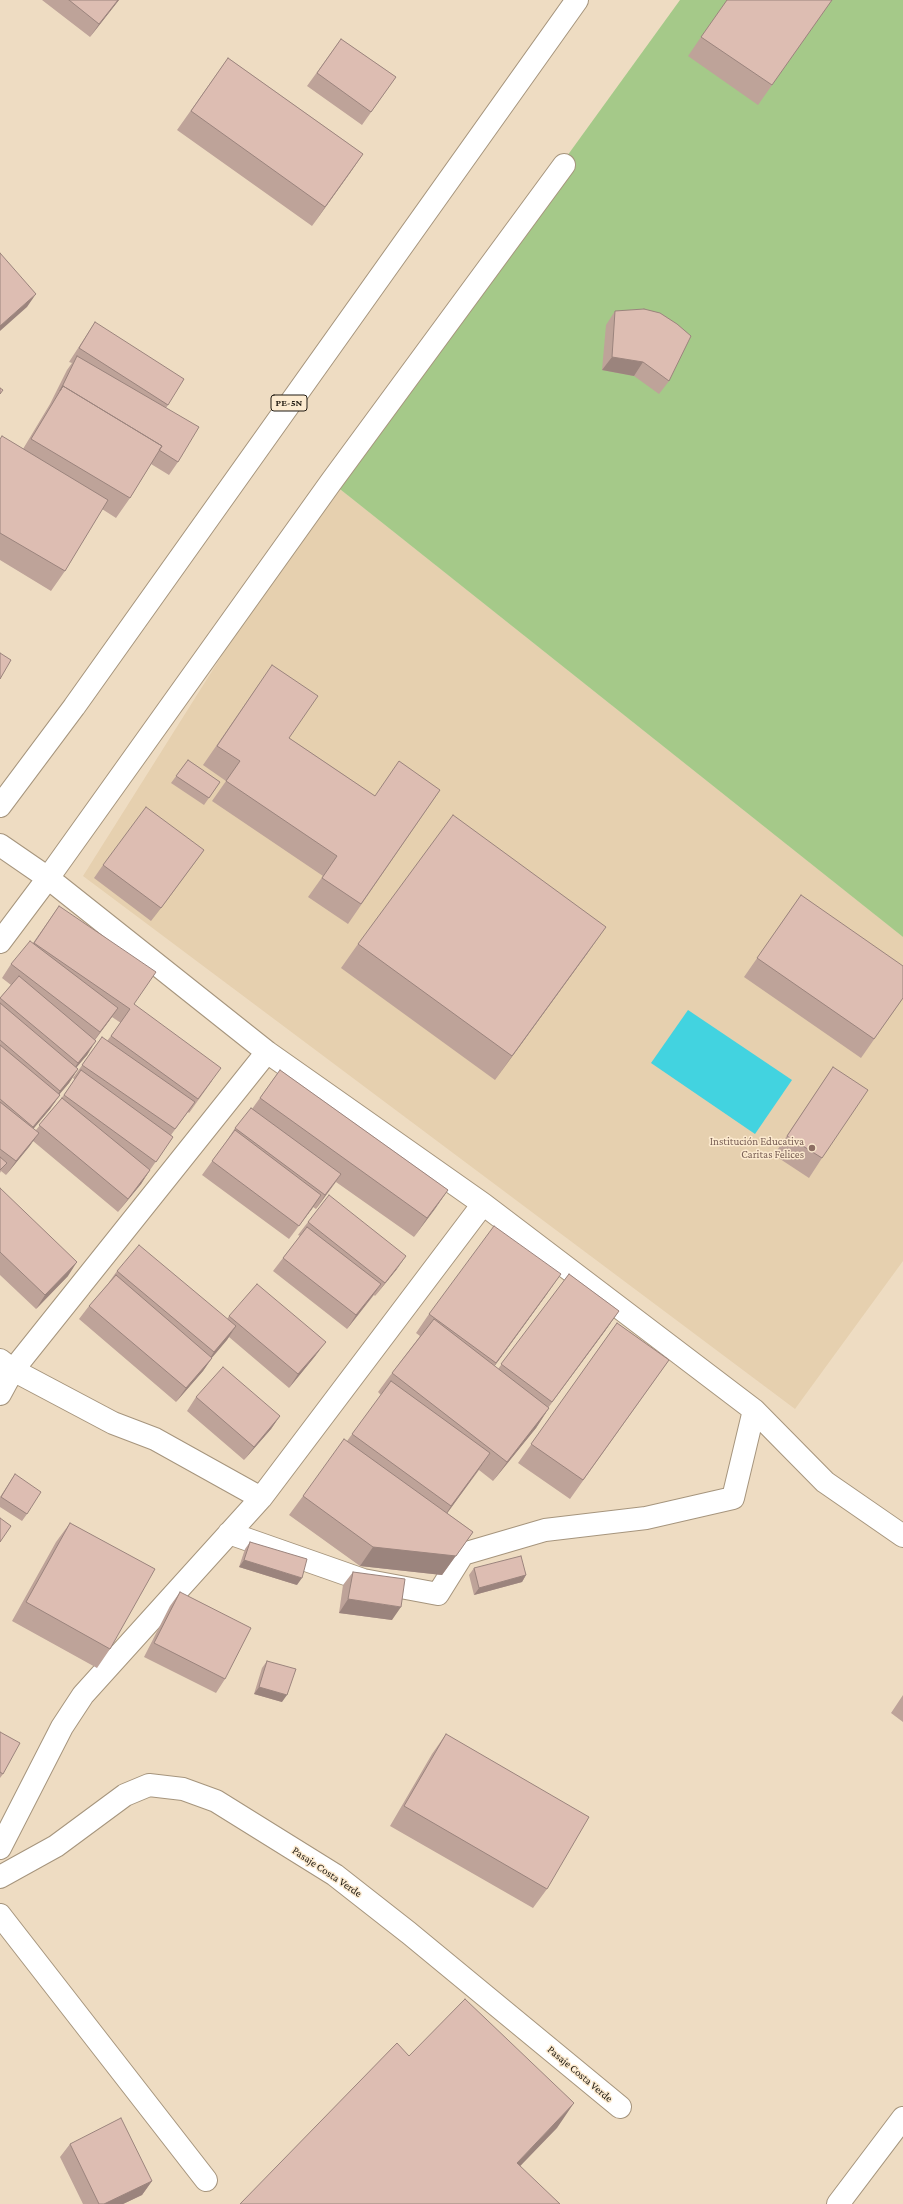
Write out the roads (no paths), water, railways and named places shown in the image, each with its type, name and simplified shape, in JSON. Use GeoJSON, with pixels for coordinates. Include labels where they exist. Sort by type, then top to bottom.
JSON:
{"type":"FeatureCollection","features":[{"type":"Feature","properties":{"kind":"main road","name":"PE-5N"},"geometry":{"type":"LineString","coordinates":[[0,806],[74,707],[577,0]]}},
{"type":"Feature","properties":{"kind":"main road"},"geometry":{"type":"LineString","coordinates":[[0,942],[48,878],[327,488],[564,165]]}},
{"type":"Feature","properties":{"kind":"main road"},"geometry":{"type":"LineString","coordinates":[[0,845],[48,878],[267,1052],[483,1204],[754,1410],[825,1482],[903,1536]]}},
{"type":"Feature","properties":{"kind":"main road"},"geometry":{"type":"LineString","coordinates":[[0,1394],[6,1365],[267,1052]]}},
{"type":"Feature","properties":{"kind":"main road"},"geometry":{"type":"LineString","coordinates":[[0,1848],[62,1727],[82,1695],[261,1498],[483,1204]]}},
{"type":"Feature","properties":{"kind":"main road"},"geometry":{"type":"LineString","coordinates":[[6,1365],[113,1423],[155,1439],[261,1498]]}},
{"type":"Feature","properties":{"kind":"main road"},"geometry":{"type":"LineString","coordinates":[[229,1532],[363,1580],[438,1594],[463,1554],[545,1530],[646,1518],[733,1498],[754,1410]]}},
{"type":"Feature","properties":{"kind":"main road","name":"Pasaje Costa Verde"},"geometry":{"type":"LineString","coordinates":[[0,1877],[56,1846],[125,1795],[150,1786],[182,1789],[216,1801],[335,1875],[408,1932],[620,2107]]}},
{"type":"Feature","properties":{"kind":"main road"},"geometry":{"type":"LineString","coordinates":[[0,1915],[206,2180]]}},
{"type":"Feature","properties":{"kind":"main road"},"geometry":{"type":"LineString","coordinates":[[838,2204],[903,2118]]}},
{"type":"Feature","properties":{"kind":"water"},"geometry":{"type":"Polygon","coordinates":[[[688,1010],[792,1080],[755,1134],[651,1063],[688,1010]]]}},
{"type":"Feature","properties":{"kind":"place","name":"Institución Educativa Caritas Felices"},"geometry":{"type":"Point","coordinates":[812,1148]}}]}
